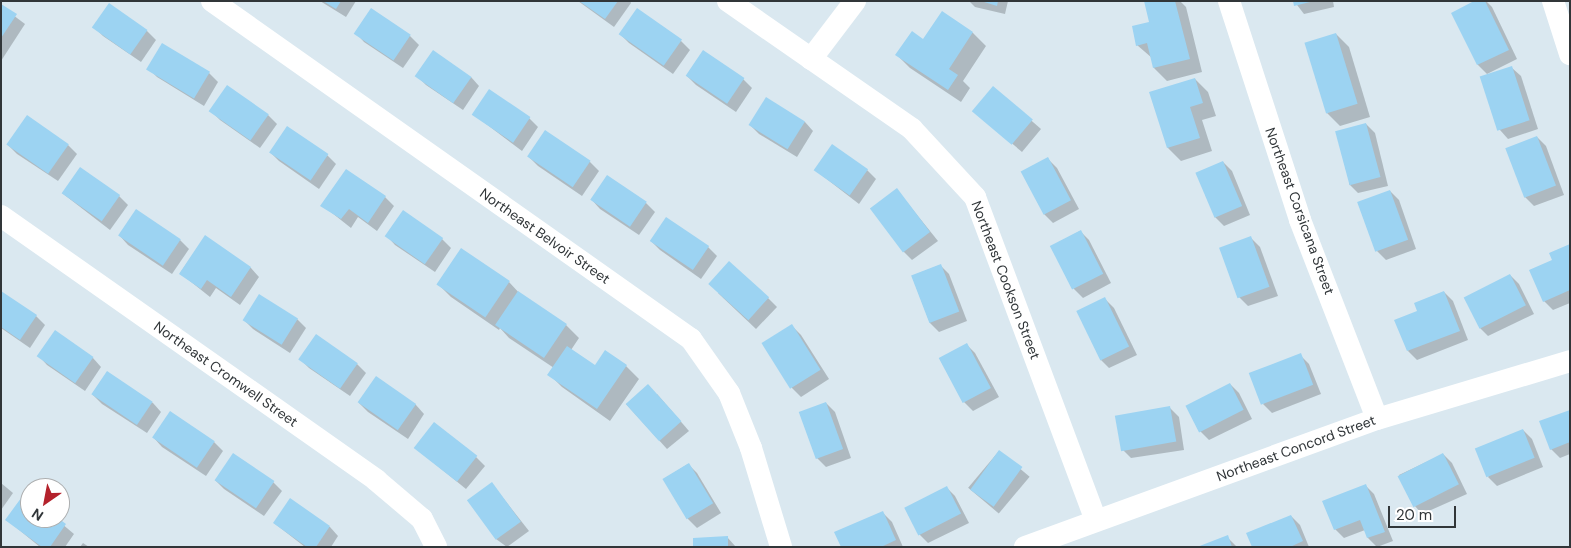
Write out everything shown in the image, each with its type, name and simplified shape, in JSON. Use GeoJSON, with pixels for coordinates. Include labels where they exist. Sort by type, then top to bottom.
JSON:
{"type":"FeatureCollection","features":[{"type":"Feature","properties":{"kind":"street","name":"Northeast Belvoir Street"},"geometry":{"type":"LineString","coordinates":[[212,1],[691,340],[729,393],[751,448],[782,547]]}},
{"type":"Feature","properties":{"kind":"street","name":"Northeast Cookson Street"},"geometry":{"type":"LineString","coordinates":[[728,1],[912,129],[975,196],[1096,520]]}},
{"type":"Feature","properties":{"kind":"street"},"geometry":{"type":"LineString","coordinates":[[811,59],[855,1]]}},
{"type":"Feature","properties":{"kind":"street","name":"Northeast Corsicana Street"},"geometry":{"type":"LineString","coordinates":[[1228,1],[1300,220],[1377,419]]}},
{"type":"Feature","properties":{"kind":"street"},"geometry":{"type":"LineString","coordinates":[[1553,1],[1570,54]]}},
{"type":"Feature","properties":{"kind":"street","name":"Northeast Cromwell Street"},"geometry":{"type":"LineString","coordinates":[[1,216],[376,480],[422,519],[436,547]]}},
{"type":"Feature","properties":{"kind":"street","name":"Northeast Concord Street"},"geometry":{"type":"LineString","coordinates":[[1025,547],[1377,419],[1570,361]]}},
{"type":"Feature","properties":{"kind":"building"},"geometry":{"type":"Polygon","coordinates":[[[323,1],[341,1],[336,9],[323,1]]]}},
{"type":"Feature","properties":{"kind":"building"},"geometry":{"type":"Polygon","coordinates":[[[579,1],[618,1],[605,19],[579,1]]]}},
{"type":"Feature","properties":{"kind":"building"},"geometry":{"type":"Polygon","coordinates":[[[981,1],[998,1],[997,6],[981,1]]]}},
{"type":"Feature","properties":{"kind":"building"},"geometry":{"type":"Polygon","coordinates":[[[1144,1],[1175,1],[1190,59],[1153,68],[1147,43],[1136,46],[1132,26],[1149,22],[1144,1]]]}},
{"type":"Feature","properties":{"kind":"building"},"geometry":{"type":"Polygon","coordinates":[[[1293,1],[1310,1],[1310,2],[1294,6],[1293,1]]]}},
{"type":"Feature","properties":{"kind":"building"},"geometry":{"type":"Polygon","coordinates":[[[1474,1],[1485,1],[1509,50],[1477,65],[1451,13],[1474,1]]]}},
{"type":"Feature","properties":{"kind":"building"},"geometry":{"type":"Polygon","coordinates":[[[109,3],[148,30],[130,55],[92,28],[109,3]]]}},
{"type":"Feature","properties":{"kind":"building"},"geometry":{"type":"Polygon","coordinates":[[[1,4],[17,14],[1,38],[1,4]]]}},
{"type":"Feature","properties":{"kind":"building"},"geometry":{"type":"Polygon","coordinates":[[[371,8],[411,35],[393,61],[354,34],[371,8]]]}},
{"type":"Feature","properties":{"kind":"building"},"geometry":{"type":"Polygon","coordinates":[[[637,8],[682,40],[664,66],[619,34],[637,8]]]}},
{"type":"Feature","properties":{"kind":"building"},"geometry":{"type":"Polygon","coordinates":[[[942,11],[973,32],[949,69],[958,75],[948,90],[895,55],[912,31],[923,39],[942,11]]]}},
{"type":"Feature","properties":{"kind":"building"},"geometry":{"type":"Polygon","coordinates":[[[1336,33],[1358,104],[1326,113],[1304,43],[1336,33]]]}},
{"type":"Feature","properties":{"kind":"building"},"geometry":{"type":"Polygon","coordinates":[[[162,43],[210,72],[194,98],[146,70],[162,43]]]}},
{"type":"Feature","properties":{"kind":"building"},"geometry":{"type":"Polygon","coordinates":[[[433,50],[472,77],[453,103],[415,76],[433,50]]]}},
{"type":"Feature","properties":{"kind":"building"},"geometry":{"type":"Polygon","coordinates":[[[703,50],[744,78],[727,104],[686,76],[703,50]]]}},
{"type":"Feature","properties":{"kind":"building"},"geometry":{"type":"Polygon","coordinates":[[[1512,66],[1530,120],[1497,131],[1480,77],[1512,66]]]}},
{"type":"Feature","properties":{"kind":"building"},"geometry":{"type":"Polygon","coordinates":[[[1195,78],[1203,103],[1190,107],[1200,138],[1167,148],[1149,92],[1195,78]]]}},
{"type":"Feature","properties":{"kind":"building"},"geometry":{"type":"Polygon","coordinates":[[[227,85],[269,114],[250,140],[209,111],[227,85]]]}},
{"type":"Feature","properties":{"kind":"building"},"geometry":{"type":"Polygon","coordinates":[[[993,86],[1033,119],[1012,145],[972,111],[993,86]]]}},
{"type":"Feature","properties":{"kind":"building"},"geometry":{"type":"Polygon","coordinates":[[[489,89],[530,117],[513,143],[472,115],[489,89]]]}},
{"type":"Feature","properties":{"kind":"building"},"geometry":{"type":"Polygon","coordinates":[[[766,97],[805,121],[788,149],[749,125],[766,97]]]}},
{"type":"Feature","properties":{"kind":"building"},"geometry":{"type":"Polygon","coordinates":[[[27,115],[69,144],[48,174],[6,144],[27,115]]]}},
{"type":"Feature","properties":{"kind":"building"},"geometry":{"type":"Polygon","coordinates":[[[1366,123],[1380,177],[1350,185],[1335,131],[1366,123]]]}},
{"type":"Feature","properties":{"kind":"building"},"geometry":{"type":"Polygon","coordinates":[[[287,126],[328,154],[311,180],[269,153],[287,126]]]}},
{"type":"Feature","properties":{"kind":"building"},"geometry":{"type":"Polygon","coordinates":[[[545,130],[591,161],[573,187],[527,157],[545,130]]]}},
{"type":"Feature","properties":{"kind":"building"},"geometry":{"type":"Polygon","coordinates":[[[1537,136],[1556,185],[1524,198],[1505,148],[1537,136]]]}},
{"type":"Feature","properties":{"kind":"building"},"geometry":{"type":"Polygon","coordinates":[[[832,144],[868,169],[850,195],[814,170],[832,144]]]}},
{"type":"Feature","properties":{"kind":"building"},"geometry":{"type":"Polygon","coordinates":[[[1048,157],[1071,200],[1044,215],[1021,172],[1048,157]]]}},
{"type":"Feature","properties":{"kind":"building"},"geometry":{"type":"Polygon","coordinates":[[[1223,161],[1242,206],[1215,218],[1195,173],[1223,161]]]}},
{"type":"Feature","properties":{"kind":"building"},"geometry":{"type":"Polygon","coordinates":[[[80,167],[120,195],[102,221],[62,193],[80,167]]]}},
{"type":"Feature","properties":{"kind":"building"},"geometry":{"type":"Polygon","coordinates":[[[346,169],[386,196],[368,223],[349,209],[341,219],[320,206],[346,169]]]}},
{"type":"Feature","properties":{"kind":"building"},"geometry":{"type":"Polygon","coordinates":[[[607,175],[647,202],[630,227],[590,200],[607,175]]]}},
{"type":"Feature","properties":{"kind":"building"},"geometry":{"type":"Polygon","coordinates":[[[897,188],[930,232],[903,252],[870,208],[897,188]]]}},
{"type":"Feature","properties":{"kind":"building"},"geometry":{"type":"Polygon","coordinates":[[[1390,190],[1408,240],[1375,252],[1357,202],[1390,190]]]}},
{"type":"Feature","properties":{"kind":"building"},"geometry":{"type":"Polygon","coordinates":[[[136,209],[181,239],[163,266],[118,236],[136,209]]]}},
{"type":"Feature","properties":{"kind":"building"},"geometry":{"type":"Polygon","coordinates":[[[403,210],[443,238],[425,264],[385,236],[403,210]]]}},
{"type":"Feature","properties":{"kind":"building"},"geometry":{"type":"Polygon","coordinates":[[[666,217],[709,246],[693,270],[650,241],[666,217]]]}},
{"type":"Feature","properties":{"kind":"building"},"geometry":{"type":"Polygon","coordinates":[[[1081,230],[1103,274],[1072,290],[1050,246],[1081,230]]]}},
{"type":"Feature","properties":{"kind":"building"},"geometry":{"type":"Polygon","coordinates":[[[205,235],[251,267],[231,297],[207,280],[201,289],[179,274],[205,235]]]}},
{"type":"Feature","properties":{"kind":"building"},"geometry":{"type":"Polygon","coordinates":[[[1251,236],[1269,287],[1238,298],[1219,248],[1251,236]]]}},
{"type":"Feature","properties":{"kind":"building"},"geometry":{"type":"Polygon","coordinates":[[[1570,244],[1570,290],[1543,302],[1529,270],[1552,260],[1549,253],[1570,244]]]}},
{"type":"Feature","properties":{"kind":"building"},"geometry":{"type":"Polygon","coordinates":[[[461,248],[510,281],[485,317],[436,284],[461,248]]]}},
{"type":"Feature","properties":{"kind":"building"},"geometry":{"type":"Polygon","coordinates":[[[729,261],[769,297],[748,320],[708,284],[729,261]]]}},
{"type":"Feature","properties":{"kind":"building"},"geometry":{"type":"Polygon","coordinates":[[[941,264],[959,312],[929,323],[911,275],[941,264]]]}},
{"type":"Feature","properties":{"kind":"building"},"geometry":{"type":"Polygon","coordinates":[[[1510,274],[1526,305],[1480,329],[1464,298],[1510,274]]]}},
{"type":"Feature","properties":{"kind":"building"},"geometry":{"type":"Polygon","coordinates":[[[1,291],[37,315],[20,340],[1,327],[1,291]]]}},
{"type":"Feature","properties":{"kind":"building"},"geometry":{"type":"Polygon","coordinates":[[[518,291],[567,324],[544,358],[495,325],[518,291]]]}},
{"type":"Feature","properties":{"kind":"building"},"geometry":{"type":"Polygon","coordinates":[[[1444,291],[1460,331],[1407,351],[1394,320],[1417,311],[1414,303],[1444,291]]]}},
{"type":"Feature","properties":{"kind":"building"},"geometry":{"type":"Polygon","coordinates":[[[259,294],[298,318],[282,345],[243,320],[259,294]]]}},
{"type":"Feature","properties":{"kind":"building"},"geometry":{"type":"Polygon","coordinates":[[[1105,297],[1129,346],[1100,360],[1076,311],[1105,297]]]}},
{"type":"Feature","properties":{"kind":"building"},"geometry":{"type":"Polygon","coordinates":[[[792,324],[821,370],[790,389],[761,343],[792,324]]]}},
{"type":"Feature","properties":{"kind":"building"},"geometry":{"type":"Polygon","coordinates":[[[55,330],[94,357],[75,383],[37,356],[55,330]]]}},
{"type":"Feature","properties":{"kind":"building"},"geometry":{"type":"Polygon","coordinates":[[[316,334],[358,363],[340,389],[298,359],[316,334]]]}},
{"type":"Feature","properties":{"kind":"building"},"geometry":{"type":"Polygon","coordinates":[[[967,343],[991,388],[963,403],[939,358],[967,343]]]}},
{"type":"Feature","properties":{"kind":"building"},"geometry":{"type":"Polygon","coordinates":[[[567,346],[595,365],[605,350],[627,365],[597,409],[547,375],[567,346]]]}},
{"type":"Feature","properties":{"kind":"building"},"geometry":{"type":"Polygon","coordinates":[[[1301,353],[1313,385],[1261,405],[1249,373],[1301,353]]]}},
{"type":"Feature","properties":{"kind":"building"},"geometry":{"type":"Polygon","coordinates":[[[107,371],[153,402],[137,425],[91,394],[107,371]]]}},
{"type":"Feature","properties":{"kind":"building"},"geometry":{"type":"Polygon","coordinates":[[[376,376],[416,404],[398,430],[358,402],[376,376]]]}},
{"type":"Feature","properties":{"kind":"building"},"geometry":{"type":"Polygon","coordinates":[[[1230,383],[1244,410],[1199,432],[1185,406],[1230,383]]]}},
{"type":"Feature","properties":{"kind":"building"},"geometry":{"type":"Polygon","coordinates":[[[648,384],[681,421],[659,441],[626,404],[648,384]]]}},
{"type":"Feature","properties":{"kind":"building"},"geometry":{"type":"Polygon","coordinates":[[[826,402],[843,449],[816,459],[799,412],[826,402]]]}},
{"type":"Feature","properties":{"kind":"building"},"geometry":{"type":"Polygon","coordinates":[[[1170,406],[1176,441],[1121,451],[1115,416],[1170,406]]]}},
{"type":"Feature","properties":{"kind":"building"},"geometry":{"type":"Polygon","coordinates":[[[1570,410],[1570,442],[1550,450],[1539,421],[1570,410]]]}},
{"type":"Feature","properties":{"kind":"building"},"geometry":{"type":"Polygon","coordinates":[[[170,411],[215,441],[197,468],[152,438],[170,411]]]}},
{"type":"Feature","properties":{"kind":"building"},"geometry":{"type":"Polygon","coordinates":[[[434,422],[477,456],[457,482],[414,448],[434,422]]]}},
{"type":"Feature","properties":{"kind":"building"},"geometry":{"type":"Polygon","coordinates":[[[1523,429],[1535,458],[1486,477],[1475,448],[1523,429]]]}},
{"type":"Feature","properties":{"kind":"building"},"geometry":{"type":"Polygon","coordinates":[[[999,450],[1022,467],[994,507],[970,490],[999,450]]]}},
{"type":"Feature","properties":{"kind":"building"},"geometry":{"type":"Polygon","coordinates":[[[233,453],[274,481],[256,508],[215,480],[233,453]]]}},
{"type":"Feature","properties":{"kind":"building"},"geometry":{"type":"Polygon","coordinates":[[[1443,453],[1459,484],[1413,507],[1398,476],[1443,453]]]}},
{"type":"Feature","properties":{"kind":"building"},"geometry":{"type":"Polygon","coordinates":[[[689,463],[713,503],[687,519],[662,479],[689,463]]]}},
{"type":"Feature","properties":{"kind":"building"},"geometry":{"type":"Polygon","coordinates":[[[492,482],[521,522],[496,540],[467,500],[492,482]]]}},
{"type":"Feature","properties":{"kind":"building"},"geometry":{"type":"Polygon","coordinates":[[[1366,484],[1385,532],[1367,538],[1360,520],[1334,530],[1322,501],[1366,484]]]}},
{"type":"Feature","properties":{"kind":"building"},"geometry":{"type":"Polygon","coordinates":[[[947,486],[961,514],[918,535],[904,508],[947,486]]]}},
{"type":"Feature","properties":{"kind":"building"},"geometry":{"type":"Polygon","coordinates":[[[290,498],[330,526],[316,547],[307,547],[273,523],[290,498]]]}},
{"type":"Feature","properties":{"kind":"building"},"geometry":{"type":"Polygon","coordinates":[[[20,499],[20,528],[63,528],[50,547],[42,547],[5,520],[20,499]]]}},
{"type":"Feature","properties":{"kind":"building"},"geometry":{"type":"Polygon","coordinates":[[[883,511],[896,540],[881,547],[841,547],[834,532],[883,511]]]}},
{"type":"Feature","properties":{"kind":"building"},"geometry":{"type":"Polygon","coordinates":[[[1291,515],[1303,541],[1290,547],[1252,547],[1246,533],[1291,515]]]}},
{"type":"Feature","properties":{"kind":"building"},"geometry":{"type":"Polygon","coordinates":[[[1228,535],[1232,547],[1197,547],[1228,535]]]}},
{"type":"Feature","properties":{"kind":"building"},"geometry":{"type":"Polygon","coordinates":[[[728,536],[728,547],[693,547],[693,538],[728,536]]]}}]}
